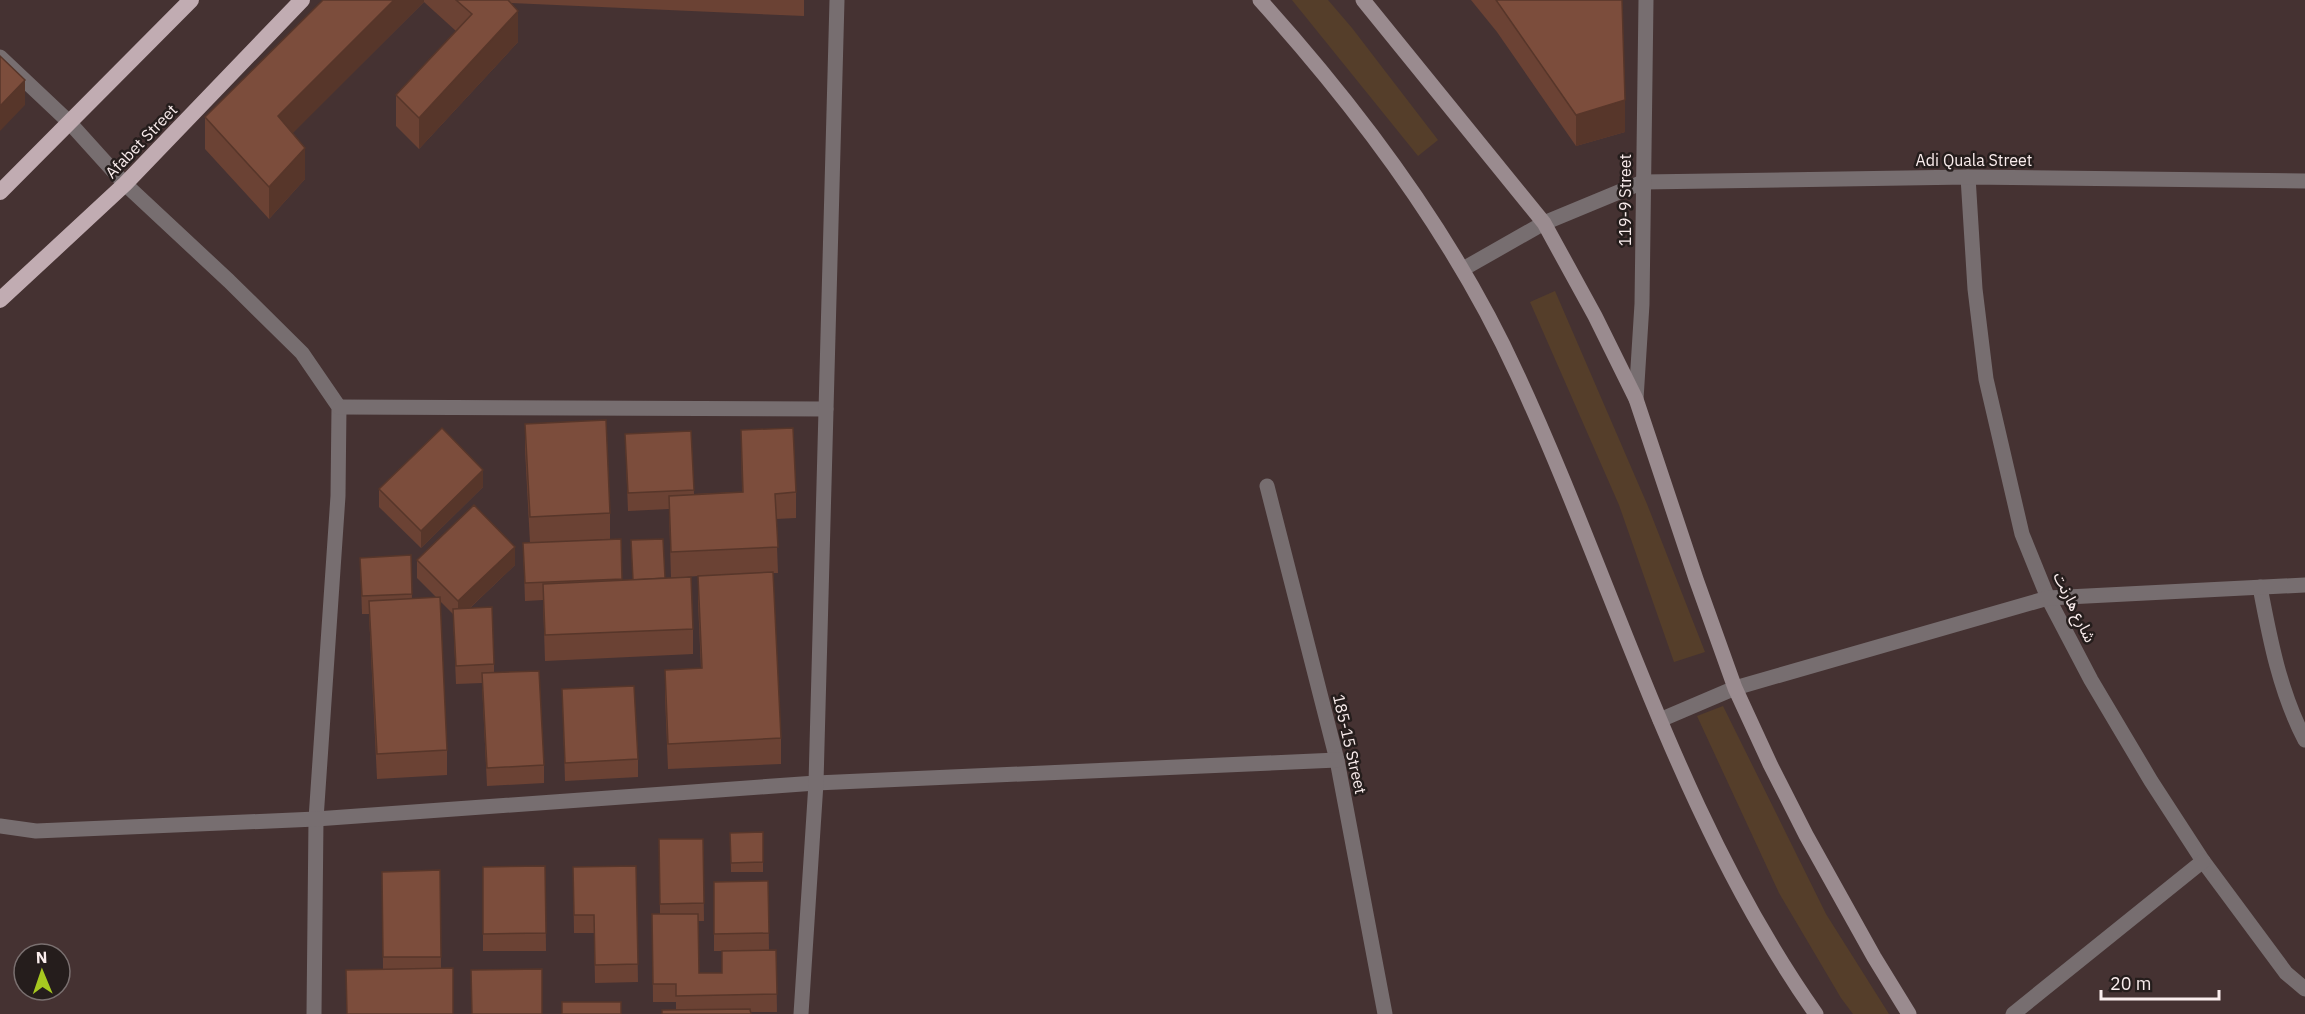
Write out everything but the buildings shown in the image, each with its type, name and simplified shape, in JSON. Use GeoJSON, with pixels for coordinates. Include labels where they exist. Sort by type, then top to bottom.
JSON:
{"type":"FeatureCollection","features":[{"type":"Feature","properties":{"kind":"highway"},"geometry":{"type":"LineString","coordinates":[[0,192],[191,0]]}},
{"type":"Feature","properties":{"kind":"highway","name":"Afabet Street"},"geometry":{"type":"LineString","coordinates":[[0,300],[124,184],[302,0]]}},
{"type":"Feature","properties":{"kind":"main road"},"geometry":{"type":"LineString","coordinates":[[1260,0],[1315,62],[1402,177],[1463,268],[1517,373],[1660,720],[1700,811],[1740,890],[1790,977],[1816,1014]]}},
{"type":"Feature","properties":{"kind":"main road"},"geometry":{"type":"LineString","coordinates":[[1363,0],[1544,223],[1595,316],[1636,399],[1735,688],[1806,835],[1874,957],[1909,1014]]}},
{"type":"Feature","properties":{"kind":"street"},"geometry":{"type":"LineString","coordinates":[[801,1014],[816,783],[837,0]]}},
{"type":"Feature","properties":{"kind":"street","name":"119-9 Street"},"geometry":{"type":"LineString","coordinates":[[1636,399],[1642,304],[1646,0]]}},
{"type":"Feature","properties":{"kind":"street"},"geometry":{"type":"LineString","coordinates":[[0,57],[69,122],[124,184],[229,281],[302,353],[339,407],[338,496],[316,819],[314,1014]]}},
{"type":"Feature","properties":{"kind":"street","name":"Adi Quala Street"},"geometry":{"type":"LineString","coordinates":[[1643,182],[1968,177],[2305,181]]}},
{"type":"Feature","properties":{"kind":"street","name":"شارع هارنت"},"geometry":{"type":"LineString","coordinates":[[1968,177],[1976,289],[1986,379],[2022,534],[2049,598],[2091,680],[2151,781],[2203,861],[2286,973],[2305,989]]}},
{"type":"Feature","properties":{"kind":"street"},"geometry":{"type":"LineString","coordinates":[[1463,268],[1544,223],[1643,182]]}},
{"type":"Feature","properties":{"kind":"street"},"geometry":{"type":"LineString","coordinates":[[339,407],[826,409]]}},
{"type":"Feature","properties":{"kind":"street","name":"185-15 Street"},"geometry":{"type":"LineString","coordinates":[[1267,486],[1337,760],[1385,1014]]}},
{"type":"Feature","properties":{"kind":"street"},"geometry":{"type":"LineString","coordinates":[[1660,720],[1735,688],[2049,598],[2305,585]]}},
{"type":"Feature","properties":{"kind":"street"},"geometry":{"type":"LineString","coordinates":[[2260,587],[2273,657],[2291,713],[2305,740]]}},
{"type":"Feature","properties":{"kind":"street"},"geometry":{"type":"LineString","coordinates":[[0,826],[36,831],[316,819],[816,783],[1337,760]]}},
{"type":"Feature","properties":{"kind":"street"},"geometry":{"type":"LineString","coordinates":[[2013,1014],[2203,861]]}},
{"type":"Feature","properties":{"kind":"shaded area"},"geometry":{"type":"Polygon","coordinates":[[[1292,0],[1328,0],[1438,140],[1418,156],[1292,0]]]}},
{"type":"Feature","properties":{"kind":"shaded area"},"geometry":{"type":"Polygon","coordinates":[[[1555,291],[1647,504],[1705,652],[1674,662],[1619,505],[1530,302],[1555,291]]]}},
{"type":"Feature","properties":{"kind":"shaded area"},"geometry":{"type":"Polygon","coordinates":[[[1723,706],[1826,914],[1889,1014],[1853,1014],[1841,998],[1779,893],[1697,716],[1723,706]]]}}]}
